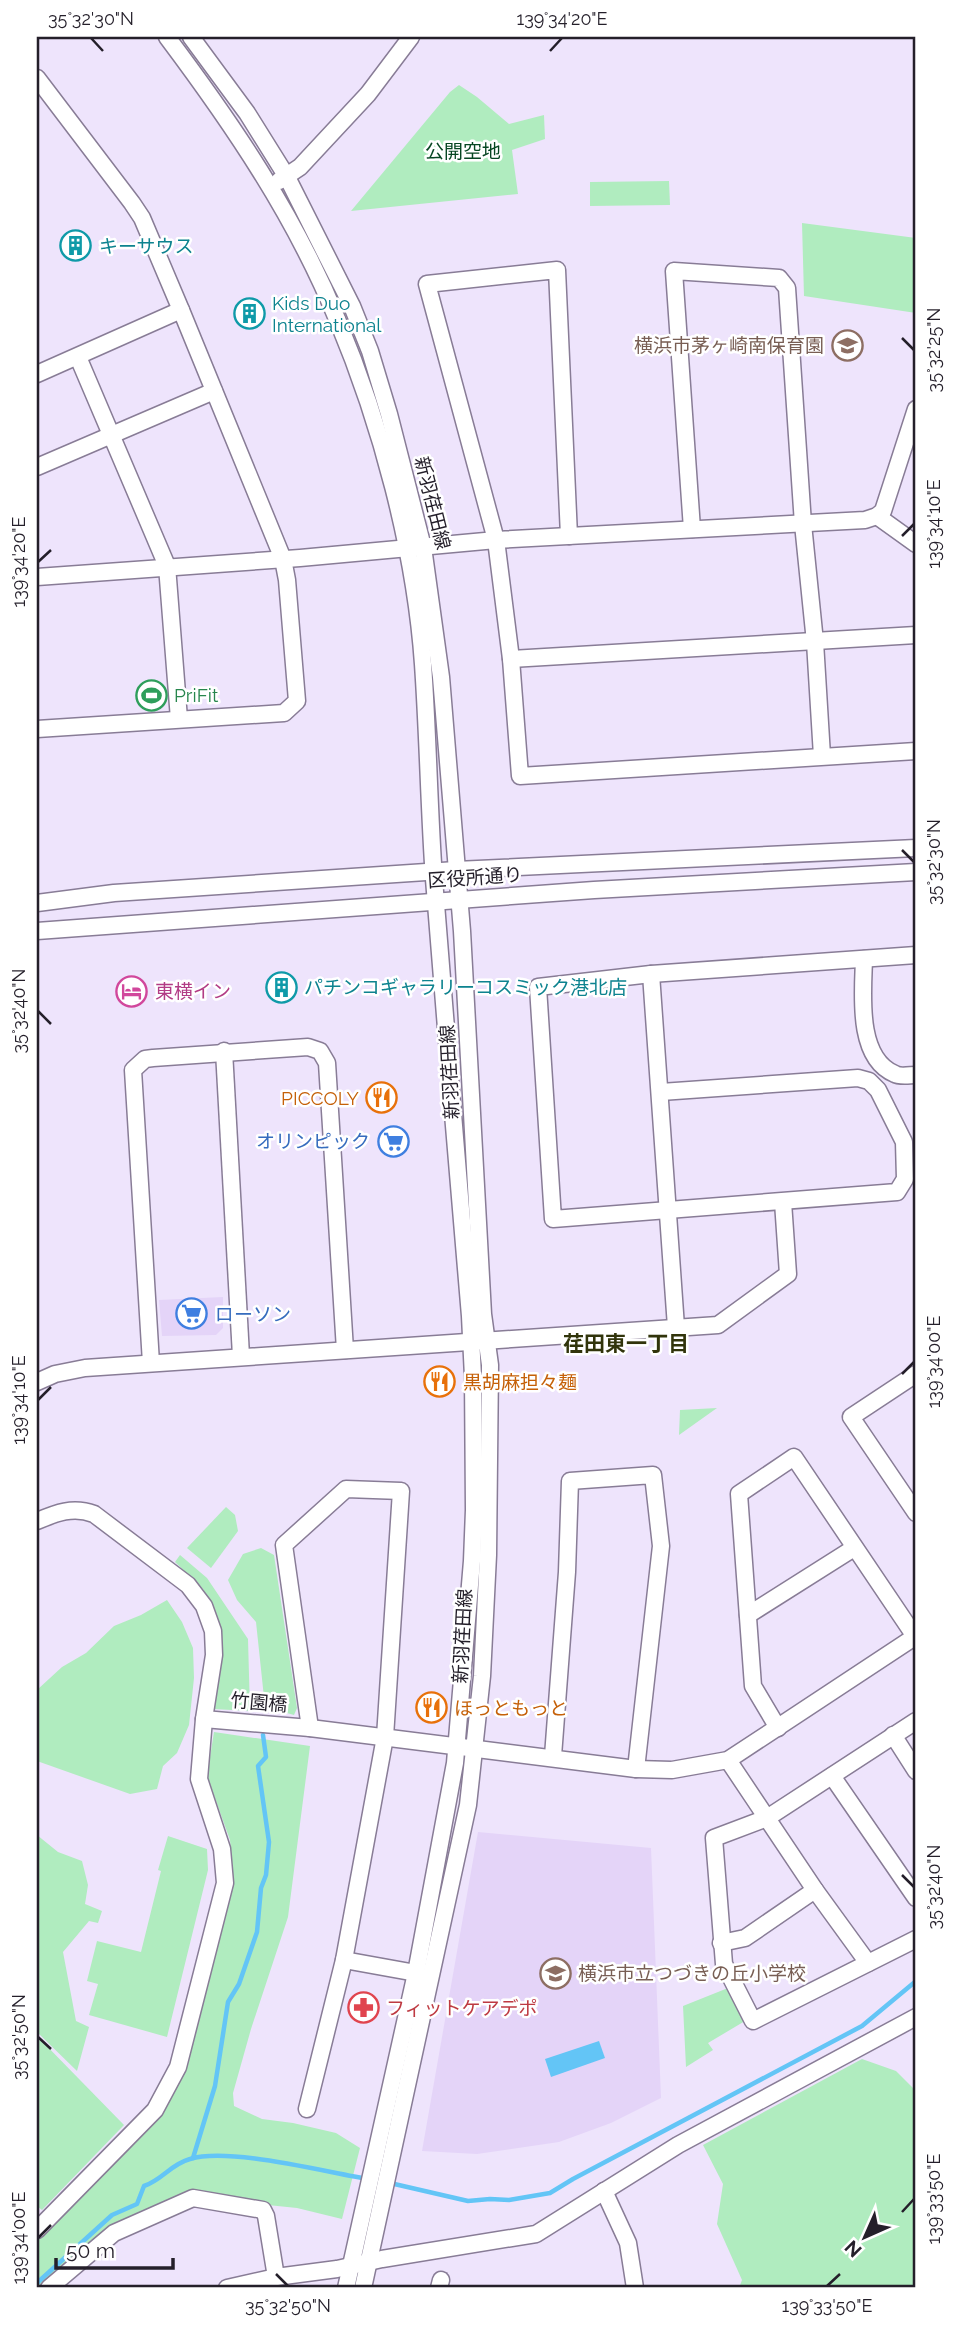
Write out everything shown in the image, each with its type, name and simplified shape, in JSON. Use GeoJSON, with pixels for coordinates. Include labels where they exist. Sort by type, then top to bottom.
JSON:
{"type":"FeatureCollection","features":[{"type":"Feature","properties":{"kind":"street","name":"新羽荏田線"},"geometry":{"type":"LineString","coordinates":[[167,37],[213,97],[271,186],[313,267],[350,352],[415,547],[436,901],[479,1341],[490,1365],[488,1555],[482,1676],[468,1805],[385,2152]]}},
{"type":"Feature","properties":{"kind":"street","name":"新羽荏田線"},"geometry":{"type":"LineString","coordinates":[[191,37],[247,113],[287,177],[352,306],[370,351],[389,414],[441,677],[459,900],[479,1341],[473,1377],[473,1522],[457,1746],[385,2152]]}},
{"type":"Feature","properties":{"kind":"street"},"geometry":{"type":"LineString","coordinates":[[271,186],[300,167],[368,94],[411,37]]}},
{"type":"Feature","properties":{"kind":"street"},"geometry":{"type":"LineString","coordinates":[[37,78],[137,210],[181,310],[283,559],[297,701],[284,713],[37,729]]}},
{"type":"Feature","properties":{"kind":"street"},"geometry":{"type":"LineString","coordinates":[[569,536],[557,270],[427,284],[496,540],[511,659],[520,776],[916,751]]}},
{"type":"Feature","properties":{"kind":"street"},"geometry":{"type":"LineString","coordinates":[[692,530],[674,271],[779,278],[787,288],[822,756]]}},
{"type":"Feature","properties":{"kind":"street"},"geometry":{"type":"LineString","coordinates":[[37,374],[181,310]]}},
{"type":"Feature","properties":{"kind":"street"},"geometry":{"type":"LineString","coordinates":[[78,357],[167,566],[179,719]]}},
{"type":"Feature","properties":{"kind":"street"},"geometry":{"type":"LineString","coordinates":[[37,467],[214,391]]}},
{"type":"Feature","properties":{"kind":"street"},"geometry":{"type":"LineString","coordinates":[[37,577],[496,540],[865,520],[883,511],[911,441],[916,409]]}},
{"type":"Feature","properties":{"kind":"street"},"geometry":{"type":"LineString","coordinates":[[877,516],[916,544]]}},
{"type":"Feature","properties":{"kind":"street"},"geometry":{"type":"LineString","coordinates":[[511,659],[916,635]]}},
{"type":"Feature","properties":{"kind":"street","name":"区役所通り"},"geometry":{"type":"LineString","coordinates":[[37,903],[114,893],[456,870],[916,848]]}},
{"type":"Feature","properties":{"kind":"street","name":"区役所通り"},"geometry":{"type":"LineString","coordinates":[[37,931],[436,901],[916,872]]}},
{"type":"Feature","properties":{"kind":"street"},"geometry":{"type":"LineString","coordinates":[[660,1092],[858,1078],[869,1081],[878,1090],[904,1142],[905,1179],[897,1192],[552,1219],[538,987],[652,974],[916,955]]}},
{"type":"Feature","properties":{"kind":"street"},"geometry":{"type":"LineString","coordinates":[[864,959],[863,1009],[869,1044],[879,1064],[896,1075],[916,1075]]}},
{"type":"Feature","properties":{"kind":"street"},"geometry":{"type":"LineString","coordinates":[[652,974],[676,1327]]}},
{"type":"Feature","properties":{"kind":"street"},"geometry":{"type":"LineString","coordinates":[[151,1363],[133,1070],[145,1059],[224,1051],[308,1047],[320,1051],[327,1063],[345,1350]]}},
{"type":"Feature","properties":{"kind":"street"},"geometry":{"type":"LineString","coordinates":[[224,1051],[241,1356]]}},
{"type":"Feature","properties":{"kind":"street"},"geometry":{"type":"LineString","coordinates":[[37,1382],[55,1374],[85,1367],[718,1325],[788,1274],[783,1202]]}},
{"type":"Feature","properties":{"kind":"street"},"geometry":{"type":"LineString","coordinates":[[916,1374],[851,1417],[916,1513]]}},
{"type":"Feature","properties":{"kind":"street"},"geometry":{"type":"LineString","coordinates":[[778,1728],[753,1686],[739,1494],[794,1457],[916,1637],[778,1728],[728,1760],[815,1890],[868,1963]]}},
{"type":"Feature","properties":{"kind":"street"},"geometry":{"type":"LineString","coordinates":[[552,1756],[567,1572],[570,1481],[653,1475],[662,1546],[636,1769]]}},
{"type":"Feature","properties":{"kind":"street"},"geometry":{"type":"LineString","coordinates":[[307,2109],[344,1960],[385,1737],[401,1491],[346,1489],[284,1545],[310,1728]]}},
{"type":"Feature","properties":{"kind":"street"},"geometry":{"type":"LineString","coordinates":[[37,1521],[66,1511],[82,1509],[94,1514],[188,1585],[204,1606],[213,1631],[214,1655],[204,1719],[199,1779],[222,1849],[225,1883],[178,2067],[155,2110],[38,2225]]}},
{"type":"Feature","properties":{"kind":"street"},"geometry":{"type":"LineString","coordinates":[[748,1615],[854,1548]]}},
{"type":"Feature","properties":{"kind":"street","name":"竹園橋"},"geometry":{"type":"LineString","coordinates":[[204,1719],[310,1728],[552,1756],[636,1769],[672,1770],[728,1760]]}},
{"type":"Feature","properties":{"kind":"street"},"geometry":{"type":"LineString","coordinates":[[916,1721],[767,1818],[714,1838],[724,1964],[753,2021],[916,1939]]}},
{"type":"Feature","properties":{"kind":"street"},"geometry":{"type":"LineString","coordinates":[[893,1735],[916,1771]]}},
{"type":"Feature","properties":{"kind":"street"},"geometry":{"type":"LineString","coordinates":[[832,1776],[916,1898]]}},
{"type":"Feature","properties":{"kind":"street"},"geometry":{"type":"LineString","coordinates":[[721,1943],[745,1938],[815,1890]]}},
{"type":"Feature","properties":{"kind":"street"},"geometry":{"type":"LineString","coordinates":[[344,1960],[416,1973]]}},
{"type":"Feature","properties":{"kind":"street"},"geometry":{"type":"LineString","coordinates":[[227,2288],[276,2277],[536,2234],[678,2145],[916,2017]]}},
{"type":"Feature","properties":{"kind":"street"},"geometry":{"type":"LineString","coordinates":[[346,2288],[351,2266],[371,2218],[385,2152]]}},
{"type":"Feature","properties":{"kind":"street"},"geometry":{"type":"LineString","coordinates":[[604,2191],[628,2242],[635,2288]]}},
{"type":"Feature","properties":{"kind":"street"},"geometry":{"type":"LineString","coordinates":[[49,2288],[114,2233],[193,2198],[263,2210],[276,2277]]}},
{"type":"Feature","properties":{"kind":"street"},"geometry":{"type":"LineString","coordinates":[[363,2288],[370,2261],[371,2218]]}},
{"type":"Feature","properties":{"kind":"shaded area","name":"ローソン"},"geometry":{"type":"Polygon","coordinates":[[[223,1297],[223,1328],[216,1335],[162,1336],[159,1300],[223,1297]]]}},
{"type":"Feature","properties":{"kind":"shaded area","name":"横浜市立つづきの丘小学校"},"geometry":{"type":"Polygon","coordinates":[[[478,1832],[651,1848],[661,2098],[611,2123],[559,2142],[477,2154],[422,2151],[478,1832]]]}},
{"type":"Feature","properties":{"kind":"green space","name":"公開空地"},"geometry":{"type":"Polygon","coordinates":[[[459,85],[509,124],[544,115],[545,139],[512,150],[518,194],[351,211],[450,92],[459,85]]]}},
{"type":"Feature","properties":{"kind":"green space"},"geometry":{"type":"Polygon","coordinates":[[[669,181],[670,205],[590,206],[590,182],[669,181]]]}},
{"type":"Feature","properties":{"kind":"green space"},"geometry":{"type":"Polygon","coordinates":[[[802,223],[916,238],[916,313],[804,296],[802,223]]]}},
{"type":"Feature","properties":{"kind":"green space"},"geometry":{"type":"Polygon","coordinates":[[[717,1408],[679,1435],[680,1410],[717,1408]]]}},
{"type":"Feature","properties":{"kind":"green space"},"geometry":{"type":"Polygon","coordinates":[[[226,1507],[235,1515],[238,1531],[211,1568],[187,1548],[226,1507]]]}},
{"type":"Feature","properties":{"kind":"green space"},"geometry":{"type":"Polygon","coordinates":[[[261,1548],[274,1555],[297,1708],[294,1715],[265,1707],[256,1622],[237,1600],[228,1580],[243,1554],[261,1548]]]}},
{"type":"Feature","properties":{"kind":"green space"},"geometry":{"type":"Polygon","coordinates":[[[180,1555],[207,1578],[248,1639],[250,1711],[213,1709],[223,1654],[217,1620],[203,1589],[175,1562],[180,1555]]]}},
{"type":"Feature","properties":{"kind":"green space"},"geometry":{"type":"Polygon","coordinates":[[[167,1600],[182,1622],[193,1648],[194,1678],[189,1725],[177,1753],[163,1766],[157,1789],[130,1794],[37,1761],[37,1690],[62,1667],[86,1653],[114,1626],[167,1600]]]}},
{"type":"Feature","properties":{"kind":"green space"},"geometry":{"type":"Polygon","coordinates":[[[214,1732],[310,1746],[288,1917],[233,2093],[234,2106],[262,2119],[336,2133],[360,2148],[342,2219],[297,2208],[212,2195],[118,2221],[37,2288],[37,2237],[137,2133],[184,2062],[233,1876],[230,1840],[207,1776],[214,1732]]]}},
{"type":"Feature","properties":{"kind":"green space"},"geometry":{"type":"Polygon","coordinates":[[[37,1835],[58,1852],[82,1861],[88,1885],[85,1904],[102,1911],[98,1923],[89,1921],[63,1952],[76,2021],[89,2027],[77,2071],[37,2032],[37,1835]]]}},
{"type":"Feature","properties":{"kind":"green space"},"geometry":{"type":"Polygon","coordinates":[[[168,1836],[207,1849],[208,1870],[167,2037],[89,2015],[98,1984],[87,1981],[97,1941],[141,1952],[168,1836]]]}},
{"type":"Feature","properties":{"kind":"green space"},"geometry":{"type":"Polygon","coordinates":[[[728,1988],[745,2021],[708,2043],[713,2050],[686,2067],[683,2006],[728,1988]]]}},
{"type":"Feature","properties":{"kind":"green space"},"geometry":{"type":"Polygon","coordinates":[[[37,2036],[124,2125],[42,2210],[37,2206],[37,2036]]]}},
{"type":"Feature","properties":{"kind":"green space"},"geometry":{"type":"Polygon","coordinates":[[[862,2059],[896,2071],[916,2091],[916,2288],[739,2288],[742,2280],[717,2224],[723,2184],[703,2145],[862,2059]]]}},
{"type":"Feature","properties":{"kind":"water"},"geometry":{"type":"Polygon","coordinates":[[[599,2041],[605,2058],[551,2077],[545,2059],[599,2041]]]}},
{"type":"Feature","properties":{"kind":"waterway"},"geometry":{"type":"LineString","coordinates":[[193,2158],[215,2086],[228,2002],[239,1984],[257,1932],[269,1842],[258,1766],[266,1757],[263,1735]]}},
{"type":"Feature","properties":{"kind":"waterway"},"geometry":{"type":"LineString","coordinates":[[390,2183],[468,2201],[509,2200],[550,2193],[862,2026],[916,1981]]}},
{"type":"Feature","properties":{"kind":"waterway"},"geometry":{"type":"LineString","coordinates":[[37,2283],[112,2215],[137,2204],[144,2186],[177,2164],[190,2159],[207,2156],[252,2158],[368,2179]]}},
{"type":"Feature","properties":{"kind":"place","name":"キーサウス"},"geometry":{"type":"Point","coordinates":[76,246]}},
{"type":"Feature","properties":{"kind":"place","name":"Kids Duo International"},"geometry":{"type":"Point","coordinates":[249,314]}},
{"type":"Feature","properties":{"kind":"place","name":"横浜市茅ヶ崎南保育園"},"geometry":{"type":"Point","coordinates":[847,345]}},
{"type":"Feature","properties":{"kind":"place","name":"PriFit"},"geometry":{"type":"Point","coordinates":[151,695]}},
{"type":"Feature","properties":{"kind":"place","name":"パチンコギャラリーコスミック港北店"},"geometry":{"type":"Point","coordinates":[281,987]}},
{"type":"Feature","properties":{"kind":"place","name":"東横イン"},"geometry":{"type":"Point","coordinates":[132,991]}},
{"type":"Feature","properties":{"kind":"place","name":"PICCOLY"},"geometry":{"type":"Point","coordinates":[382,1098]}},
{"type":"Feature","properties":{"kind":"place","name":"オリンピック"},"geometry":{"type":"Point","coordinates":[393,1141]}},
{"type":"Feature","properties":{"kind":"place","name":"ローソン"},"geometry":{"type":"Point","coordinates":[192,1314]}},
{"type":"Feature","properties":{"kind":"place","name":"黒胡麻担々麺"},"geometry":{"type":"Point","coordinates":[440,1382]}},
{"type":"Feature","properties":{"kind":"place","name":"ほっともっと"},"geometry":{"type":"Point","coordinates":[431,1708]}},
{"type":"Feature","properties":{"kind":"place","name":"横浜市立つづきの丘小学校"},"geometry":{"type":"Point","coordinates":[555,1973]}},
{"type":"Feature","properties":{"kind":"place","name":"フィットケアデポ"},"geometry":{"type":"Point","coordinates":[363,2008]}},
{"type":"Feature","properties":{"kind":"district","name":"荏田東一丁目"},"geometry":{"type":"Point","coordinates":[626,1344]}}]}
